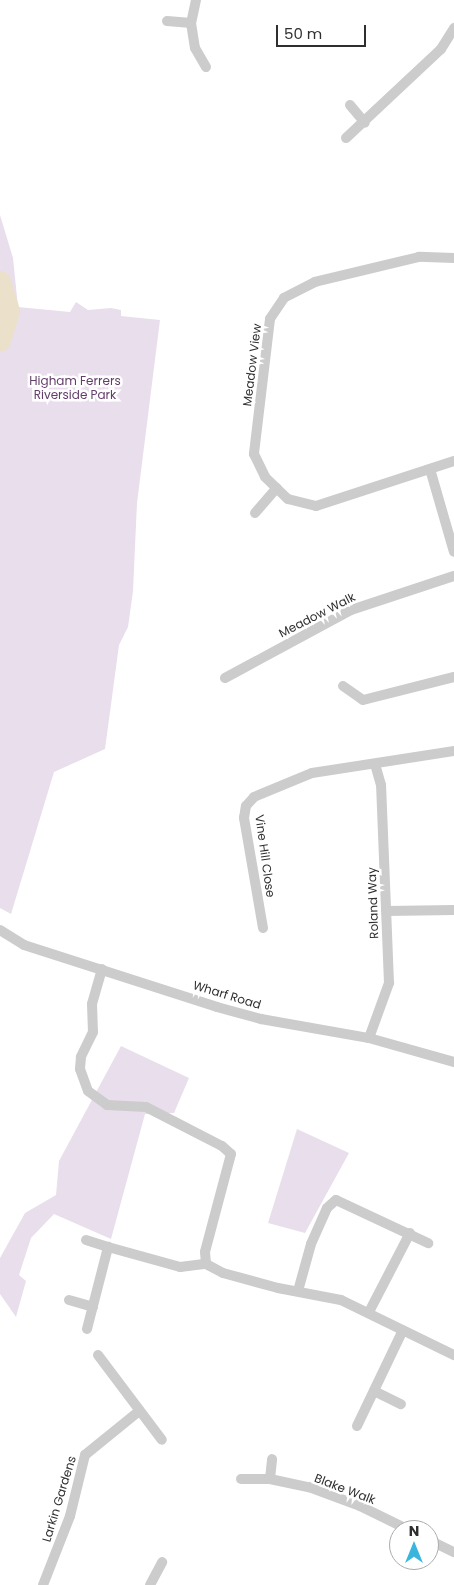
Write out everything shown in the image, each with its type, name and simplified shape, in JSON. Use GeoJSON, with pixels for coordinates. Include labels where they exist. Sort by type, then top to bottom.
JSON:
{"type":"FeatureCollection","features":[{"type":"Feature","properties":{"kind":"street"},"geometry":{"type":"LineString","coordinates":[[196,0],[191,23],[195,48],[206,67]]}},
{"type":"Feature","properties":{"kind":"street"},"geometry":{"type":"LineString","coordinates":[[167,21],[191,23]]}},
{"type":"Feature","properties":{"kind":"street"},"geometry":{"type":"LineString","coordinates":[[346,138],[441,49],[454,28]]}},
{"type":"Feature","properties":{"kind":"street"},"geometry":{"type":"LineString","coordinates":[[350,105],[365,122]]}},
{"type":"Feature","properties":{"kind":"street","name":"Meadow View"},"geometry":{"type":"LineString","coordinates":[[454,258],[410,259],[315,282],[284,298],[270,319],[254,454],[265,477],[288,499],[316,506],[454,461]]}},
{"type":"Feature","properties":{"kind":"street"},"geometry":{"type":"LineString","coordinates":[[430,469],[454,552]]}},
{"type":"Feature","properties":{"kind":"street"},"geometry":{"type":"LineString","coordinates":[[255,513],[277,488]]}},
{"type":"Feature","properties":{"kind":"street","name":"Meadow Walk"},"geometry":{"type":"LineString","coordinates":[[225,678],[351,610],[454,576]]}},
{"type":"Feature","properties":{"kind":"street"},"geometry":{"type":"LineString","coordinates":[[343,686],[363,700],[454,677]]}},
{"type":"Feature","properties":{"kind":"street","name":"Vine Hill Close"},"geometry":{"type":"LineString","coordinates":[[263,928],[244,818],[246,806],[254,797],[312,773],[454,751]]}},
{"type":"Feature","properties":{"kind":"street","name":"Roland Way"},"geometry":{"type":"LineString","coordinates":[[369,1038],[389,983],[381,785],[375,764]]}},
{"type":"Feature","properties":{"kind":"street"},"geometry":{"type":"LineString","coordinates":[[386,911],[454,910]]}},
{"type":"Feature","properties":{"kind":"street","name":"Wharf Road"},"geometry":{"type":"LineString","coordinates":[[0,930],[24,945],[261,1019],[369,1038],[454,1062]]}},
{"type":"Feature","properties":{"kind":"street"},"geometry":{"type":"LineString","coordinates":[[102,969],[92,1004],[93,1032],[81,1057],[80,1069],[88,1091],[107,1105],[146,1107],[222,1146],[231,1154],[205,1252],[206,1264]]}},
{"type":"Feature","properties":{"kind":"street"},"geometry":{"type":"LineString","coordinates":[[298,1291],[311,1244],[330,1203],[342,1201],[428,1243]]}},
{"type":"Feature","properties":{"kind":"street"},"geometry":{"type":"LineString","coordinates":[[369,1312],[410,1233]]}},
{"type":"Feature","properties":{"kind":"street"},"geometry":{"type":"LineString","coordinates":[[86,1240],[180,1267],[206,1264],[223,1273],[341,1300],[454,1355]]}},
{"type":"Feature","properties":{"kind":"street"},"geometry":{"type":"LineString","coordinates":[[87,1329],[108,1246]]}},
{"type":"Feature","properties":{"kind":"street"},"geometry":{"type":"LineString","coordinates":[[69,1300],[93,1307]]}},
{"type":"Feature","properties":{"kind":"street"},"geometry":{"type":"LineString","coordinates":[[357,1426],[402,1330]]}},
{"type":"Feature","properties":{"kind":"street"},"geometry":{"type":"LineString","coordinates":[[98,1356],[138,1412],[162,1440]]}},
{"type":"Feature","properties":{"kind":"street"},"geometry":{"type":"LineString","coordinates":[[374,1391],[401,1404]]}},
{"type":"Feature","properties":{"kind":"street","name":"Larkin Gardens"},"geometry":{"type":"LineString","coordinates":[[43,1585],[70,1516],[85,1455],[138,1412]]}},
{"type":"Feature","properties":{"kind":"street"},"geometry":{"type":"LineString","coordinates":[[270,1479],[272,1459]]}},
{"type":"Feature","properties":{"kind":"street","name":"Blake Walk"},"geometry":{"type":"LineString","coordinates":[[241,1479],[270,1479],[309,1487],[360,1506],[389,1520]]}},
{"type":"Feature","properties":{"kind":"street"},"geometry":{"type":"LineString","coordinates":[[439,1545],[454,1552]]}},
{"type":"Feature","properties":{"kind":"street"},"geometry":{"type":"LineString","coordinates":[[150,1585],[162,1562]]}},
{"type":"Feature","properties":{"kind":"green space","name":"Higham Ferrers Riverside Park"},"geometry":{"type":"Polygon","coordinates":[[[0,215],[13,258],[18,307],[70,312],[76,302],[88,310],[111,308],[121,310],[121,316],[160,320],[137,503],[133,591],[128,627],[119,645],[105,749],[54,772],[11,914],[0,908],[0,215]]]}},
{"type":"Feature","properties":{"kind":"green space"},"geometry":{"type":"Polygon","coordinates":[[[121,1046],[189,1078],[174,1113],[145,1114],[111,1239],[54,1214],[31,1238],[19,1275],[26,1281],[16,1317],[0,1294],[0,1258],[25,1213],[56,1195],[59,1161],[121,1046]]]}},
{"type":"Feature","properties":{"kind":"green space"},"geometry":{"type":"Polygon","coordinates":[[[297,1129],[349,1153],[305,1233],[268,1223],[297,1129]]]}},
{"type":"Feature","properties":{"kind":"waterway"},"geometry":{"type":"LineString","coordinates":[[0,281],[9,311],[0,341]]}}]}
